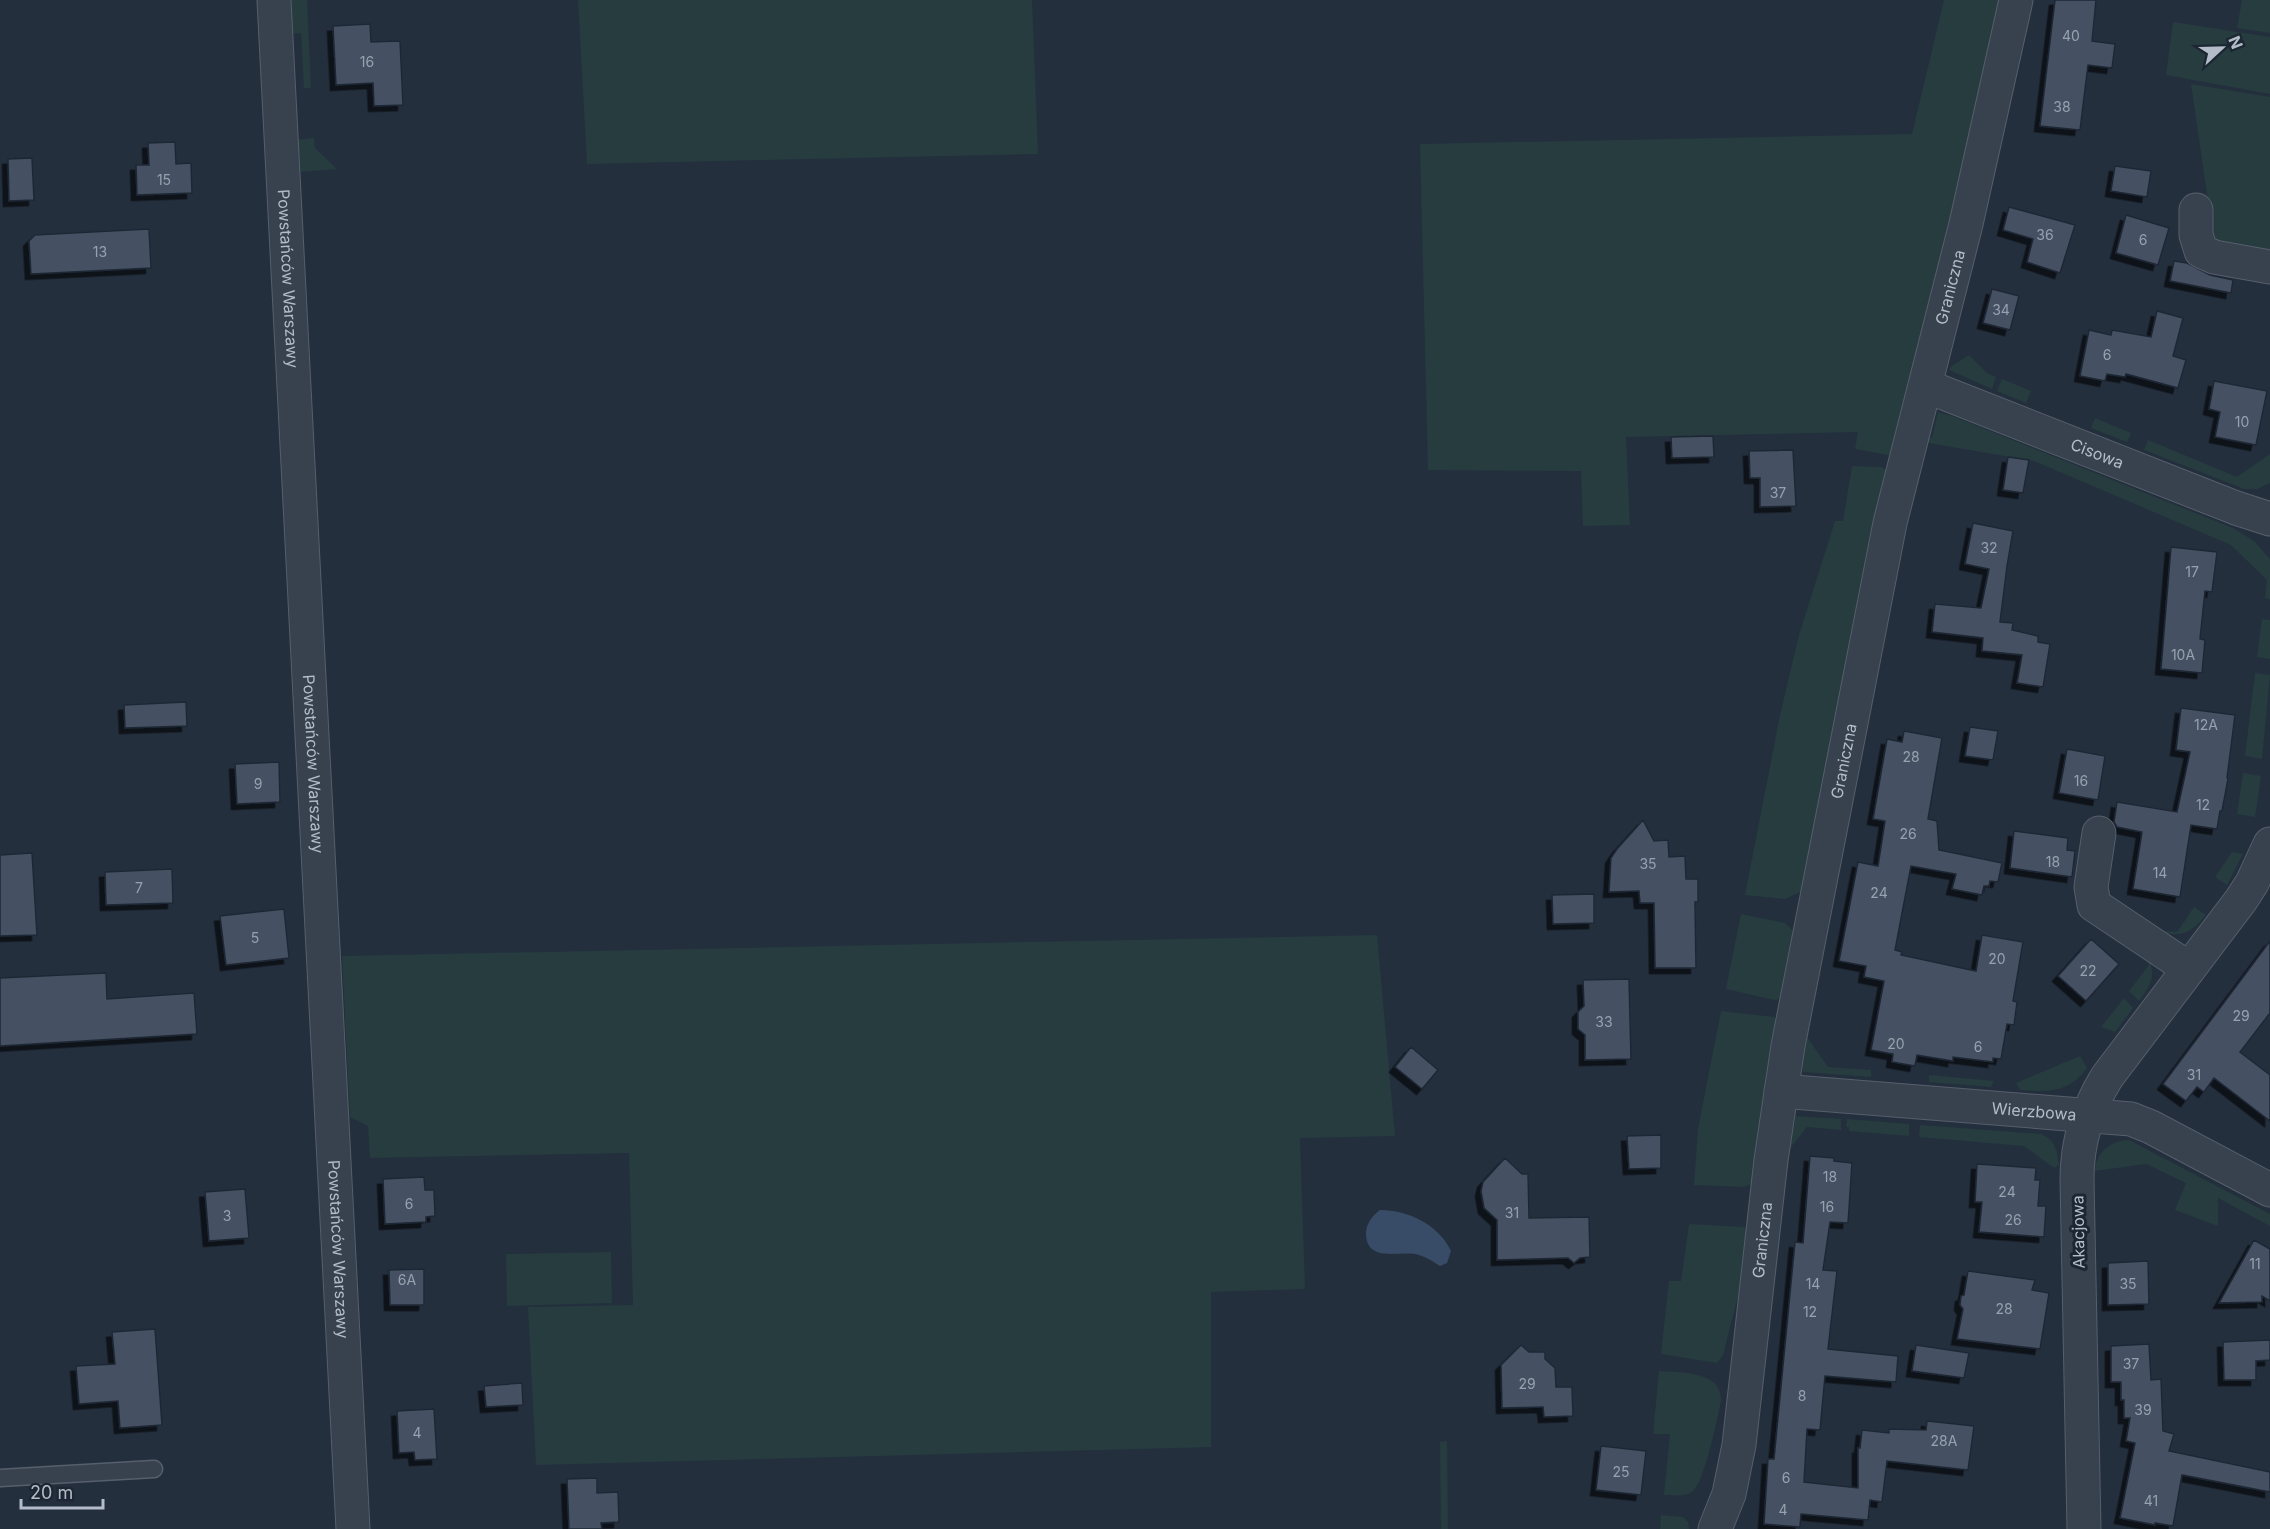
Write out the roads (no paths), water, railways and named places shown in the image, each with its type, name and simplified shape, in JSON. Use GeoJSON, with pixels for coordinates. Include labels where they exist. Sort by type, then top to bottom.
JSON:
{"type":"FeatureCollection","features":[{"type":"Feature","properties":{"kind":"street","name":"Powstańców Warszawy"},"geometry":{"type":"LineString","coordinates":[[274,0],[353,1529]]}},
{"type":"Feature","properties":{"kind":"street","name":"Graniczna"},"geometry":{"type":"LineString","coordinates":[[1715,1529],[1729,1494],[1739,1445],[1780,1091],[1890,523],[1966,224],[2016,0]]}},
{"type":"Feature","properties":{"kind":"street"},"geometry":{"type":"LineString","coordinates":[[2196,210],[2196,235],[2202,251],[2214,258],[2270,267]]}},
{"type":"Feature","properties":{"kind":"street","name":"Cisowa"},"geometry":{"type":"LineString","coordinates":[[1926,386],[2225,504],[2270,519]]}},
{"type":"Feature","properties":{"kind":"street"},"geometry":{"type":"LineString","coordinates":[[2098,833],[2091,887],[2094,905],[2188,968]]}},
{"type":"Feature","properties":{"kind":"street","name":"Akacjowa"},"geometry":{"type":"LineString","coordinates":[[2084,1529],[2077,1158],[2081,1134],[2096,1095],[2107,1077],[2252,883],[2270,844]]}},
{"type":"Feature","properties":{"kind":"street","name":"Wierzbowa"},"geometry":{"type":"LineString","coordinates":[[1780,1091],[2125,1118],[2151,1127],[2270,1190]]}},
{"type":"Feature","properties":{"kind":"lane"},"geometry":{"type":"LineString","coordinates":[[0,1478],[154,1469]]}},
{"type":"Feature","properties":{"kind":"water"},"geometry":{"type":"Polygon","coordinates":[[[1380,1210],[1412,1216],[1431,1227],[1446,1242],[1451,1251],[1447,1263],[1440,1266],[1419,1255],[1386,1254],[1372,1249],[1368,1243],[1366,1230],[1370,1220],[1380,1210]]]}}]}
